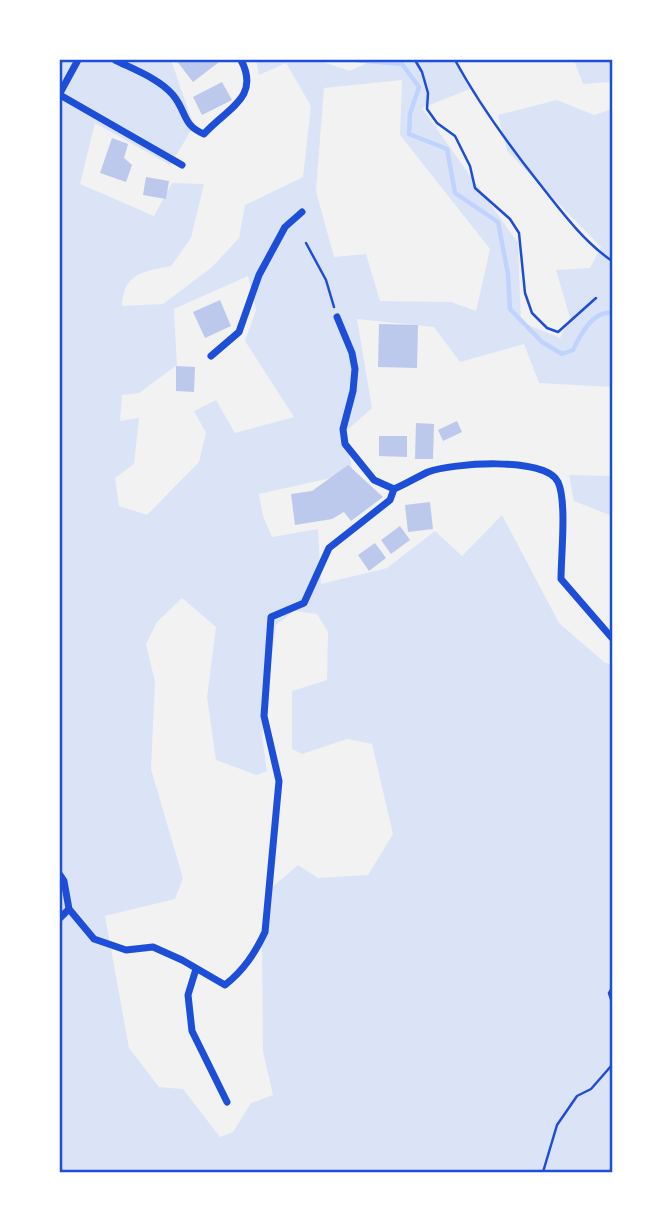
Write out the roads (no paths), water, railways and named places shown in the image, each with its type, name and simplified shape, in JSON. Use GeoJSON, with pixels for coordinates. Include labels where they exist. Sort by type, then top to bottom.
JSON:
{"type":"FeatureCollection","features":[{"type":"Feature","properties":{"kind":"street"},"geometry":{"type":"LineString","coordinates":[[78,60],[60,94],[182,165]]}},
{"type":"Feature","properties":{"kind":"street"},"geometry":{"type":"LineString","coordinates":[[115,60],[151,79],[173,95],[191,128],[204,134],[215,121],[245,97],[247,71],[241,60]]}},
{"type":"Feature","properties":{"kind":"street"},"geometry":{"type":"LineString","coordinates":[[211,356],[239,332],[259,275],[285,227],[302,212]]}},
{"type":"Feature","properties":{"kind":"street"},"geometry":{"type":"LineString","coordinates":[[337,317],[352,353],[355,369],[353,391],[343,429],[345,444],[374,480],[394,489]]}},
{"type":"Feature","properties":{"kind":"street"},"geometry":{"type":"LineString","coordinates":[[60,875],[64,881],[69,909],[93,939],[126,950],[153,947],[183,960],[225,985],[241,973],[265,932],[279,780],[264,716],[271,617],[304,603],[329,548],[390,500],[394,489],[429,472],[457,466],[526,465],[545,471],[556,479],[562,494],[561,579],[612,638]]}},
{"type":"Feature","properties":{"kind":"street"},"geometry":{"type":"LineString","coordinates":[[60,918],[69,909]]}},
{"type":"Feature","properties":{"kind":"street"},"geometry":{"type":"LineString","coordinates":[[196,970],[188,995],[192,1031],[227,1102]]}},
{"type":"Feature","properties":{"kind":"waterway"},"geometry":{"type":"LineString","coordinates":[[355,60],[402,64],[419,87],[410,114],[409,134],[447,149],[455,193],[498,222],[508,274],[510,309],[542,342],[562,354],[573,350],[593,319],[605,313],[612,313]]}}]}
